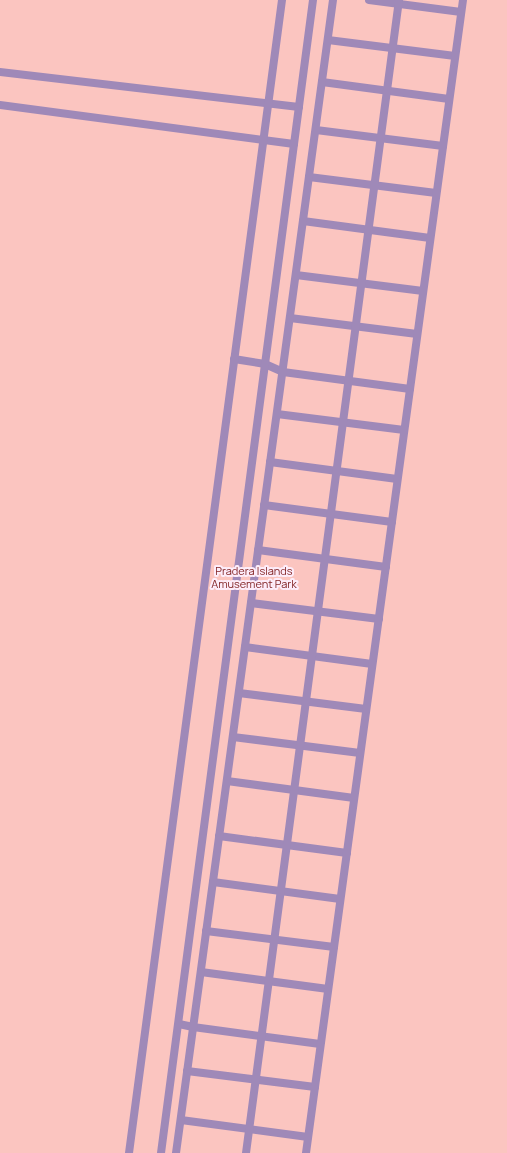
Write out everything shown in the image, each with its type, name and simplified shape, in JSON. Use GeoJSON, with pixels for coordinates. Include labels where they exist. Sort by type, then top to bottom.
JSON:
{"type":"FeatureCollection","features":[{"type":"Feature","properties":{"kind":"lane"},"geometry":{"type":"LineString","coordinates":[[129,1153],[282,0]]}},
{"type":"Feature","properties":{"kind":"lane"},"geometry":{"type":"LineString","coordinates":[[161,1153],[313,0]]}},
{"type":"Feature","properties":{"kind":"lane"},"geometry":{"type":"LineString","coordinates":[[176,1153],[333,0]]}},
{"type":"Feature","properties":{"kind":"lane"},"geometry":{"type":"LineString","coordinates":[[369,0],[399,2],[461,12]]}},
{"type":"Feature","properties":{"kind":"lane"},"geometry":{"type":"LineString","coordinates":[[306,1153],[463,0]]}},
{"type":"Feature","properties":{"kind":"lane"},"geometry":{"type":"LineString","coordinates":[[246,1153],[399,2]]}},
{"type":"Feature","properties":{"kind":"lane"},"geometry":{"type":"LineString","coordinates":[[328,40],[455,56]]}},
{"type":"Feature","properties":{"kind":"lane"},"geometry":{"type":"LineString","coordinates":[[0,72],[299,107]]}},
{"type":"Feature","properties":{"kind":"lane"},"geometry":{"type":"LineString","coordinates":[[322,82],[449,99]]}},
{"type":"Feature","properties":{"kind":"lane"},"geometry":{"type":"LineString","coordinates":[[0,105],[294,144]]}},
{"type":"Feature","properties":{"kind":"lane"},"geometry":{"type":"LineString","coordinates":[[316,130],[443,146]]}},
{"type":"Feature","properties":{"kind":"lane"},"geometry":{"type":"LineString","coordinates":[[309,177],[436,193]]}},
{"type":"Feature","properties":{"kind":"lane"},"geometry":{"type":"LineString","coordinates":[[303,221],[430,238]]}},
{"type":"Feature","properties":{"kind":"lane"},"geometry":{"type":"LineString","coordinates":[[296,275],[423,291]]}},
{"type":"Feature","properties":{"kind":"lane"},"geometry":{"type":"LineString","coordinates":[[290,318],[417,334]]}},
{"type":"Feature","properties":{"kind":"lane"},"geometry":{"type":"LineString","coordinates":[[234,359],[265,364],[283,372],[410,389]]}},
{"type":"Feature","properties":{"kind":"lane"},"geometry":{"type":"LineString","coordinates":[[277,414],[404,430]]}},
{"type":"Feature","properties":{"kind":"lane"},"geometry":{"type":"LineString","coordinates":[[270,462],[398,479]]}},
{"type":"Feature","properties":{"kind":"lane"},"geometry":{"type":"LineString","coordinates":[[264,506],[392,522]]}},
{"type":"Feature","properties":{"kind":"lane"},"geometry":{"type":"LineString","coordinates":[[258,550],[386,567]]}},
{"type":"Feature","properties":{"kind":"lane"},"geometry":{"type":"LineString","coordinates":[[251,603],[379,619]]}},
{"type":"Feature","properties":{"kind":"lane"},"geometry":{"type":"LineString","coordinates":[[245,647],[372,664]]}},
{"type":"Feature","properties":{"kind":"lane"},"geometry":{"type":"LineString","coordinates":[[239,693],[366,709]]}},
{"type":"Feature","properties":{"kind":"lane"},"geometry":{"type":"LineString","coordinates":[[233,737],[360,753]]}},
{"type":"Feature","properties":{"kind":"lane"},"geometry":{"type":"LineString","coordinates":[[227,781],[354,798]]}},
{"type":"Feature","properties":{"kind":"lane"},"geometry":{"type":"LineString","coordinates":[[219,836],[347,853]]}},
{"type":"Feature","properties":{"kind":"lane"},"geometry":{"type":"LineString","coordinates":[[213,882],[340,899]]}},
{"type":"Feature","properties":{"kind":"lane"},"geometry":{"type":"LineString","coordinates":[[206,930],[334,947]]}},
{"type":"Feature","properties":{"kind":"lane"},"geometry":{"type":"LineString","coordinates":[[201,972],[328,989]]}},
{"type":"Feature","properties":{"kind":"lane"},"geometry":{"type":"LineString","coordinates":[[179,1024],[320,1044]]}},
{"type":"Feature","properties":{"kind":"lane"},"geometry":{"type":"LineString","coordinates":[[187,1071],[314,1087]]}},
{"type":"Feature","properties":{"kind":"lane"},"geometry":{"type":"LineString","coordinates":[[181,1120],[308,1137]]}},
{"type":"Feature","properties":{"kind":"green space","name":"Pradera Islands Amusement Park"},"geometry":{"type":"Polygon","coordinates":[[[0,0],[507,0],[507,1153],[0,1153],[0,0]]]}}]}
